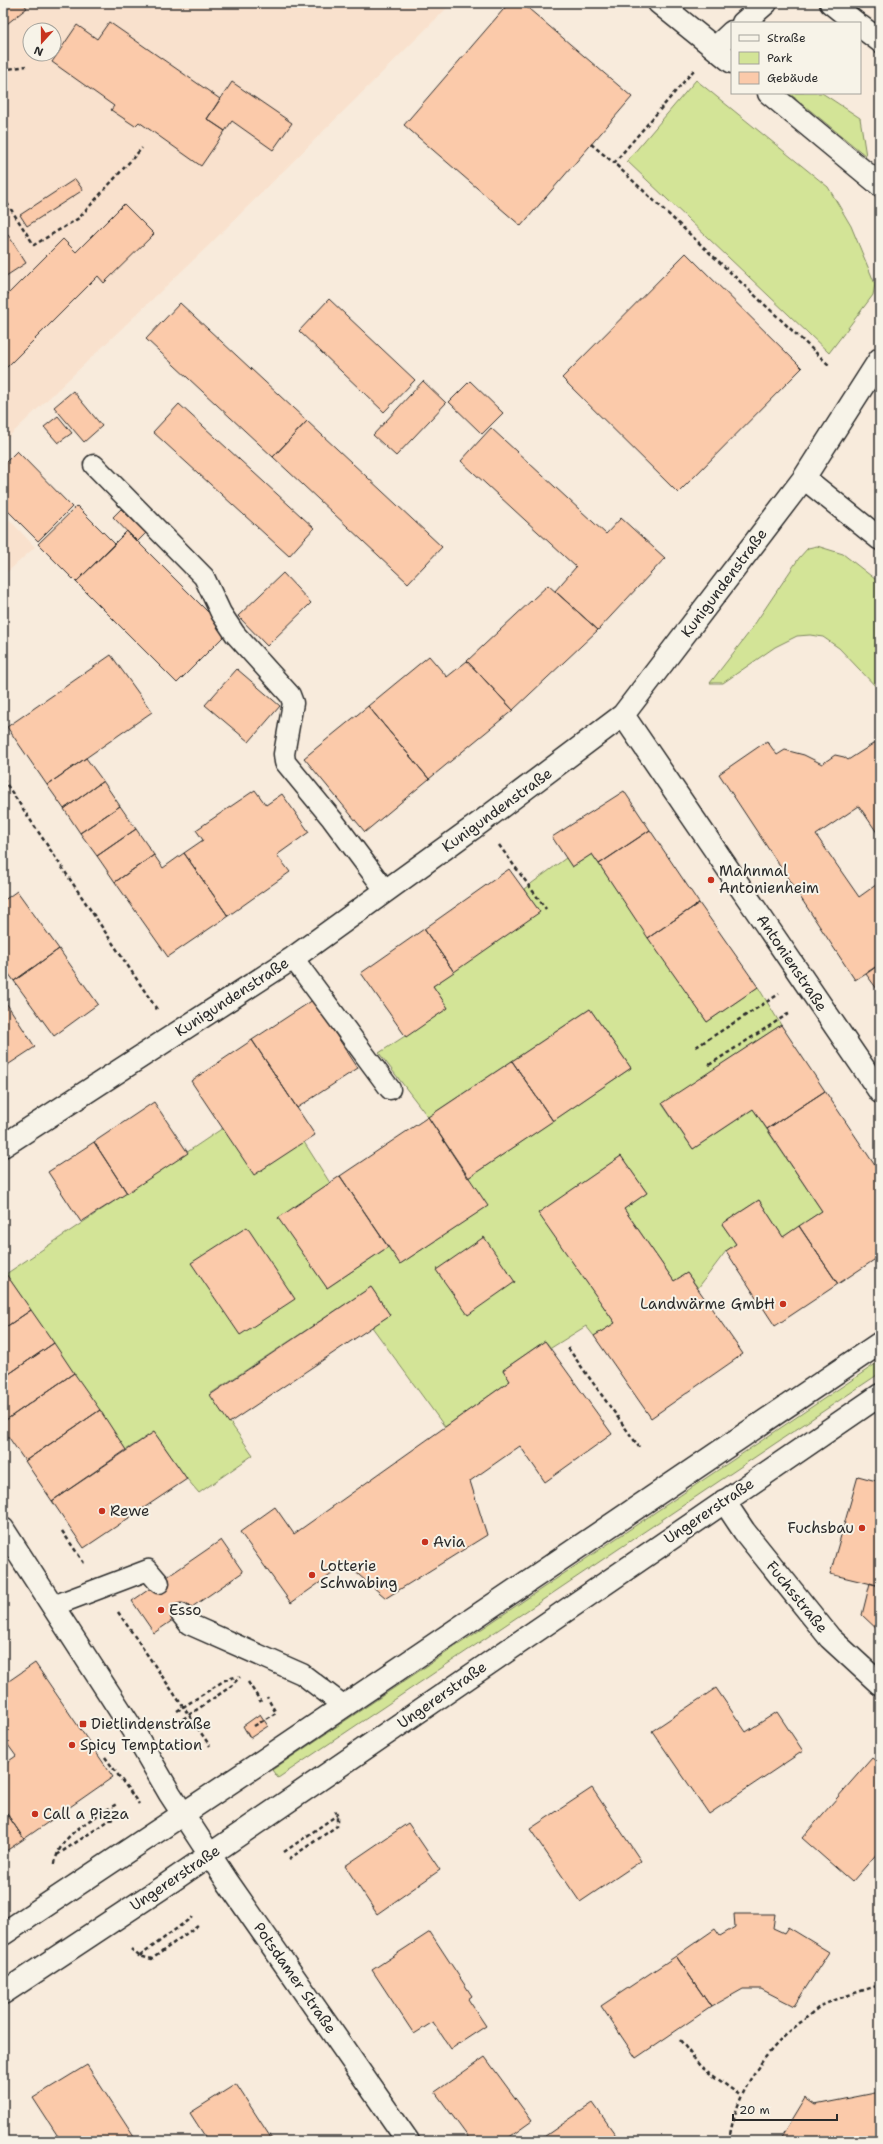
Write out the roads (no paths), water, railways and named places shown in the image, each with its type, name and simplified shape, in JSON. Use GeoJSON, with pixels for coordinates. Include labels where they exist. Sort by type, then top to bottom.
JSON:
{"type":"FeatureCollection","features":[{"type":"Feature","properties":{"kind":"main road"},"geometry":{"type":"LineString","coordinates":[[659,3],[731,61]]}},
{"type":"Feature","properties":{"kind":"main road"},"geometry":{"type":"LineString","coordinates":[[744,22],[766,3]]}},
{"type":"Feature","properties":{"kind":"main road"},"geometry":{"type":"LineString","coordinates":[[831,3],[855,22]]}},
{"type":"Feature","properties":{"kind":"main road"},"geometry":{"type":"LineString","coordinates":[[861,27],[880,41]]}},
{"type":"Feature","properties":{"kind":"main road"},"geometry":{"type":"LineString","coordinates":[[715,48],[731,33]]}},
{"type":"Feature","properties":{"kind":"main road"},"geometry":{"type":"LineString","coordinates":[[770,94],[880,185]]}},
{"type":"Feature","properties":{"kind":"main road","name":"Kunigundenstraße"},"geometry":{"type":"LineString","coordinates":[[3,1146],[173,1034],[293,958],[481,822],[623,715],[804,478],[880,359]]}},
{"type":"Feature","properties":{"kind":"main road"},"geometry":{"type":"LineString","coordinates":[[804,478],[880,539]]}},
{"type":"Feature","properties":{"kind":"main road","name":"Antonienstraße"},"geometry":{"type":"LineString","coordinates":[[623,715],[880,1092]]}},
{"type":"Feature","properties":{"kind":"main road"},"geometry":{"type":"LineString","coordinates":[[3,1934],[344,1706],[880,1343]]}},
{"type":"Feature","properties":{"kind":"main road","name":"Ungererstraße"},"geometry":{"type":"LineString","coordinates":[[3,1993],[210,1855],[880,1395]]}},
{"type":"Feature","properties":{"kind":"main road","name":"Fuchsstraße"},"geometry":{"type":"LineString","coordinates":[[724,1501],[744,1531],[830,1638],[880,1684]]}},
{"type":"Feature","properties":{"kind":"main road"},"geometry":{"type":"LineString","coordinates":[[3,1529],[134,1732],[183,1814]]}},
{"type":"Feature","properties":{"kind":"main road","name":"Potsdamer Straße"},"geometry":{"type":"LineString","coordinates":[[183,1814],[408,2141]]}},
{"type":"Feature","properties":{"kind":"lane"},"geometry":{"type":"LineString","coordinates":[[94,465],[204,576],[221,613],[235,634],[290,695],[293,703],[284,754],[285,762],[332,819],[385,890]]}},
{"type":"Feature","properties":{"kind":"lane"},"geometry":{"type":"LineString","coordinates":[[293,958],[390,1089]]}},
{"type":"Feature","properties":{"kind":"lane"},"geometry":{"type":"LineString","coordinates":[[53,1606],[148,1570],[159,1583]]}},
{"type":"Feature","properties":{"kind":"lane"},"geometry":{"type":"LineString","coordinates":[[181,1614],[189,1624],[302,1674],[344,1706]]}},
{"type":"Feature","properties":{"kind":"place","name":"Mahnmal Antonienheim"},"geometry":{"type":"Point","coordinates":[711,880]}},
{"type":"Feature","properties":{"kind":"place","name":"Landwärme GmbH"},"geometry":{"type":"Point","coordinates":[783,1304]}},
{"type":"Feature","properties":{"kind":"place","name":"Rewe"},"geometry":{"type":"Point","coordinates":[102,1511]}},
{"type":"Feature","properties":{"kind":"place","name":"Fuchsbau"},"geometry":{"type":"Point","coordinates":[862,1528]}},
{"type":"Feature","properties":{"kind":"place","name":"Avia"},"geometry":{"type":"Point","coordinates":[425,1542]}},
{"type":"Feature","properties":{"kind":"place","name":"Lotterie Schwabing"},"geometry":{"type":"Point","coordinates":[312,1575]}},
{"type":"Feature","properties":{"kind":"place","name":"Esso"},"geometry":{"type":"Point","coordinates":[161,1610]}},
{"type":"Feature","properties":{"kind":"place","name":"Dietlindenstraße"},"geometry":{"type":"Point","coordinates":[83,1724]}},
{"type":"Feature","properties":{"kind":"place","name":"Spicy Temptation"},"geometry":{"type":"Point","coordinates":[72,1745]}},
{"type":"Feature","properties":{"kind":"place","name":"Call a Pizza"},"geometry":{"type":"Point","coordinates":[35,1814]}}]}
